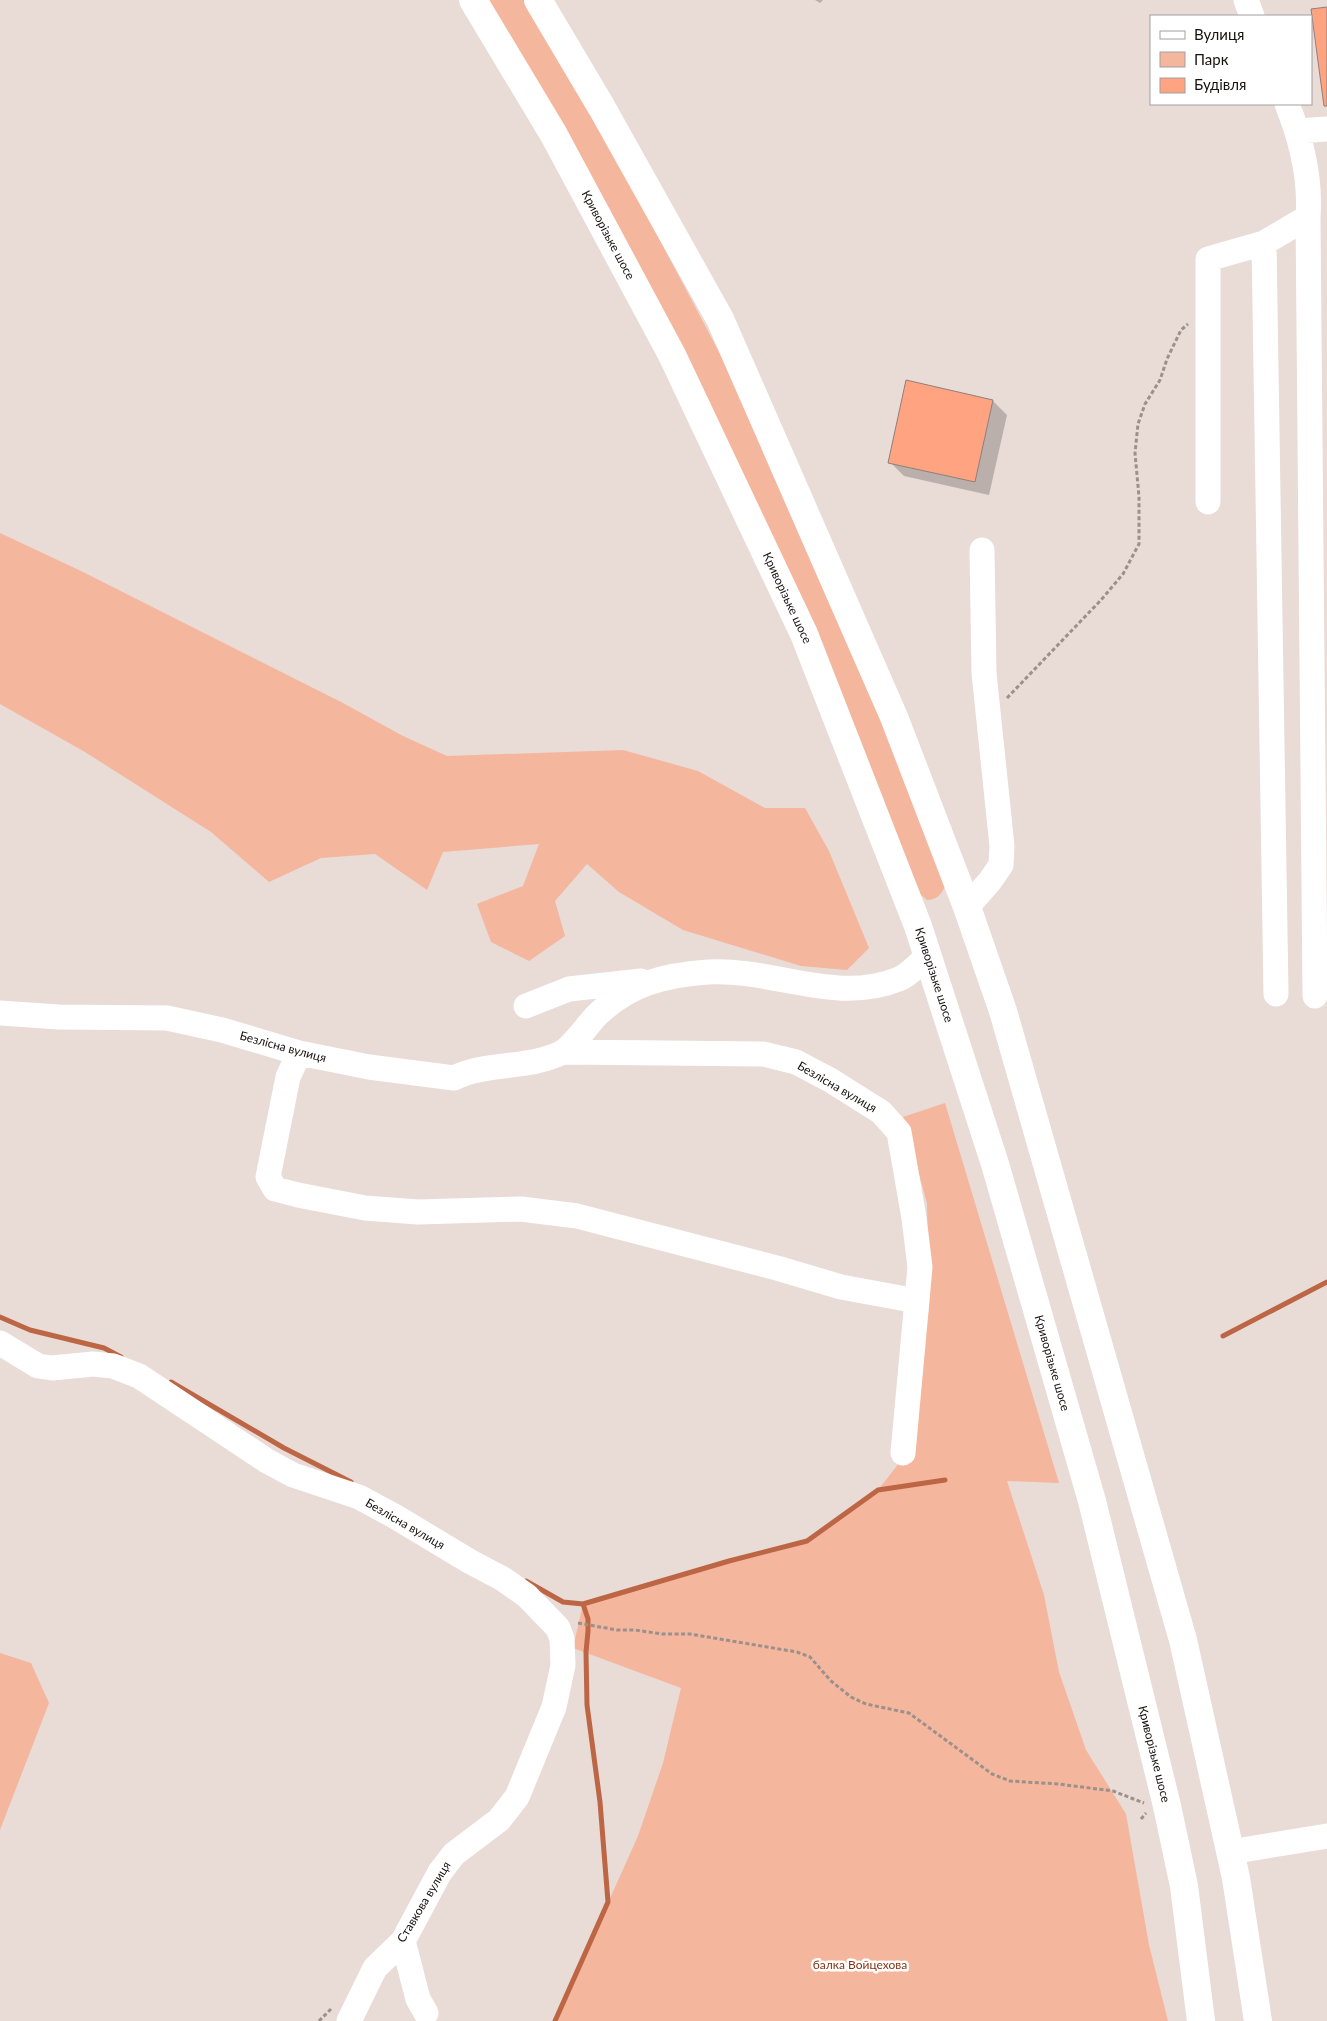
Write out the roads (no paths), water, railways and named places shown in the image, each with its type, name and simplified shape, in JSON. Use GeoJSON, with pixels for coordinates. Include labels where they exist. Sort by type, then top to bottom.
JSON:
{"type":"FeatureCollection","features":[{"type":"Feature","properties":{"kind":"highway","name":"Криворізьке шосе"},"geometry":{"type":"LineString","coordinates":[[473,0],[554,135],[684,382],[804,634],[928,955],[996,1164],[1092,1501],[1184,1886],[1201,2021]]}},
{"type":"Feature","properties":{"kind":"highway"},"geometry":{"type":"LineString","coordinates":[[538,0],[602,108],[720,319],[894,717],[967,907],[1003,1011],[1183,1640],[1230,1852],[1258,2021]]}},
{"type":"Feature","properties":{"kind":"street"},"geometry":{"type":"LineString","coordinates":[[1246,0],[1252,15]]}},
{"type":"Feature","properties":{"kind":"street"},"geometry":{"type":"LineString","coordinates":[[1287,105],[1298,132],[1310,194],[1308,216],[1320,802],[1315,996]]}},
{"type":"Feature","properties":{"kind":"street"},"geometry":{"type":"LineString","coordinates":[[1298,132],[1327,129]]}},
{"type":"Feature","properties":{"kind":"street"},"geometry":{"type":"LineString","coordinates":[[1208,502],[1208,259],[1264,242],[1308,216]]}},
{"type":"Feature","properties":{"kind":"street"},"geometry":{"type":"LineString","coordinates":[[1264,242],[1276,994]]}},
{"type":"Feature","properties":{"kind":"street"},"geometry":{"type":"LineString","coordinates":[[967,907],[990,881],[1000,865],[1002,846],[984,673],[982,550]]}},
{"type":"Feature","properties":{"kind":"street","name":"Безлісна вулиця"},"geometry":{"type":"LineString","coordinates":[[563,1052],[598,1014],[627,991],[656,980],[708,972],[752,974],[814,986],[855,989],[900,979],[928,955]]}},
{"type":"Feature","properties":{"kind":"street"},"geometry":{"type":"LineString","coordinates":[[526,1006],[569,989],[656,980]]}},
{"type":"Feature","properties":{"kind":"street","name":"Безлісна вулиця"},"geometry":{"type":"LineString","coordinates":[[0,1013],[59,1017],[167,1018],[222,1030],[299,1053],[368,1067],[454,1078],[466,1072],[546,1059],[563,1052],[763,1054],[796,1062],[830,1080],[881,1112],[899,1132],[914,1218],[920,1267],[903,1453]]}},
{"type":"Feature","properties":{"kind":"street"},"geometry":{"type":"LineString","coordinates":[[299,1053],[288,1078],[268,1177],[275,1188],[298,1195],[365,1208],[418,1212],[521,1209],[578,1216],[778,1268],[841,1287],[917,1301]]}},
{"type":"Feature","properties":{"kind":"street","name":"Безлісна вулиця"},"geometry":{"type":"LineString","coordinates":[[0,1343],[38,1366],[52,1368],[93,1364],[114,1366],[139,1376],[267,1461],[293,1475],[359,1497],[528,1596],[558,1628],[562,1639],[563,1665],[554,1707],[517,1796]]}},
{"type":"Feature","properties":{"kind":"street","name":"Ставкова вулиця"},"geometry":{"type":"LineString","coordinates":[[349,2021],[375,1968],[403,1941],[440,1872],[454,1854],[498,1820],[517,1796]]}},
{"type":"Feature","properties":{"kind":"street"},"geometry":{"type":"LineString","coordinates":[[1230,1852],[1327,1836]]}},
{"type":"Feature","properties":{"kind":"street"},"geometry":{"type":"LineString","coordinates":[[403,1941],[418,1999],[426,2013]]}},
{"type":"Feature","properties":{"kind":"waterway"},"geometry":{"type":"LineString","coordinates":[[1223,1336],[1327,1282]]}},
{"type":"Feature","properties":{"kind":"waterway"},"geometry":{"type":"LineString","coordinates":[[0,1317],[30,1330],[104,1348],[121,1357]]}},
{"type":"Feature","properties":{"kind":"waterway"},"geometry":{"type":"LineString","coordinates":[[171,1382],[284,1448],[351,1482]]}},
{"type":"Feature","properties":{"kind":"waterway"},"geometry":{"type":"LineString","coordinates":[[555,2021],[608,1902],[600,1802],[587,1705],[586,1652],[588,1619],[583,1604],[729,1561],[807,1541],[878,1490],[945,1480]]}},
{"type":"Feature","properties":{"kind":"waterway"},"geometry":{"type":"LineString","coordinates":[[526,1581],[563,1602],[583,1604]]}},
{"type":"Feature","properties":{"kind":"park label","name":"балка Войцехова"},"geometry":{"type":"Point","coordinates":[860,1965]}}]}
